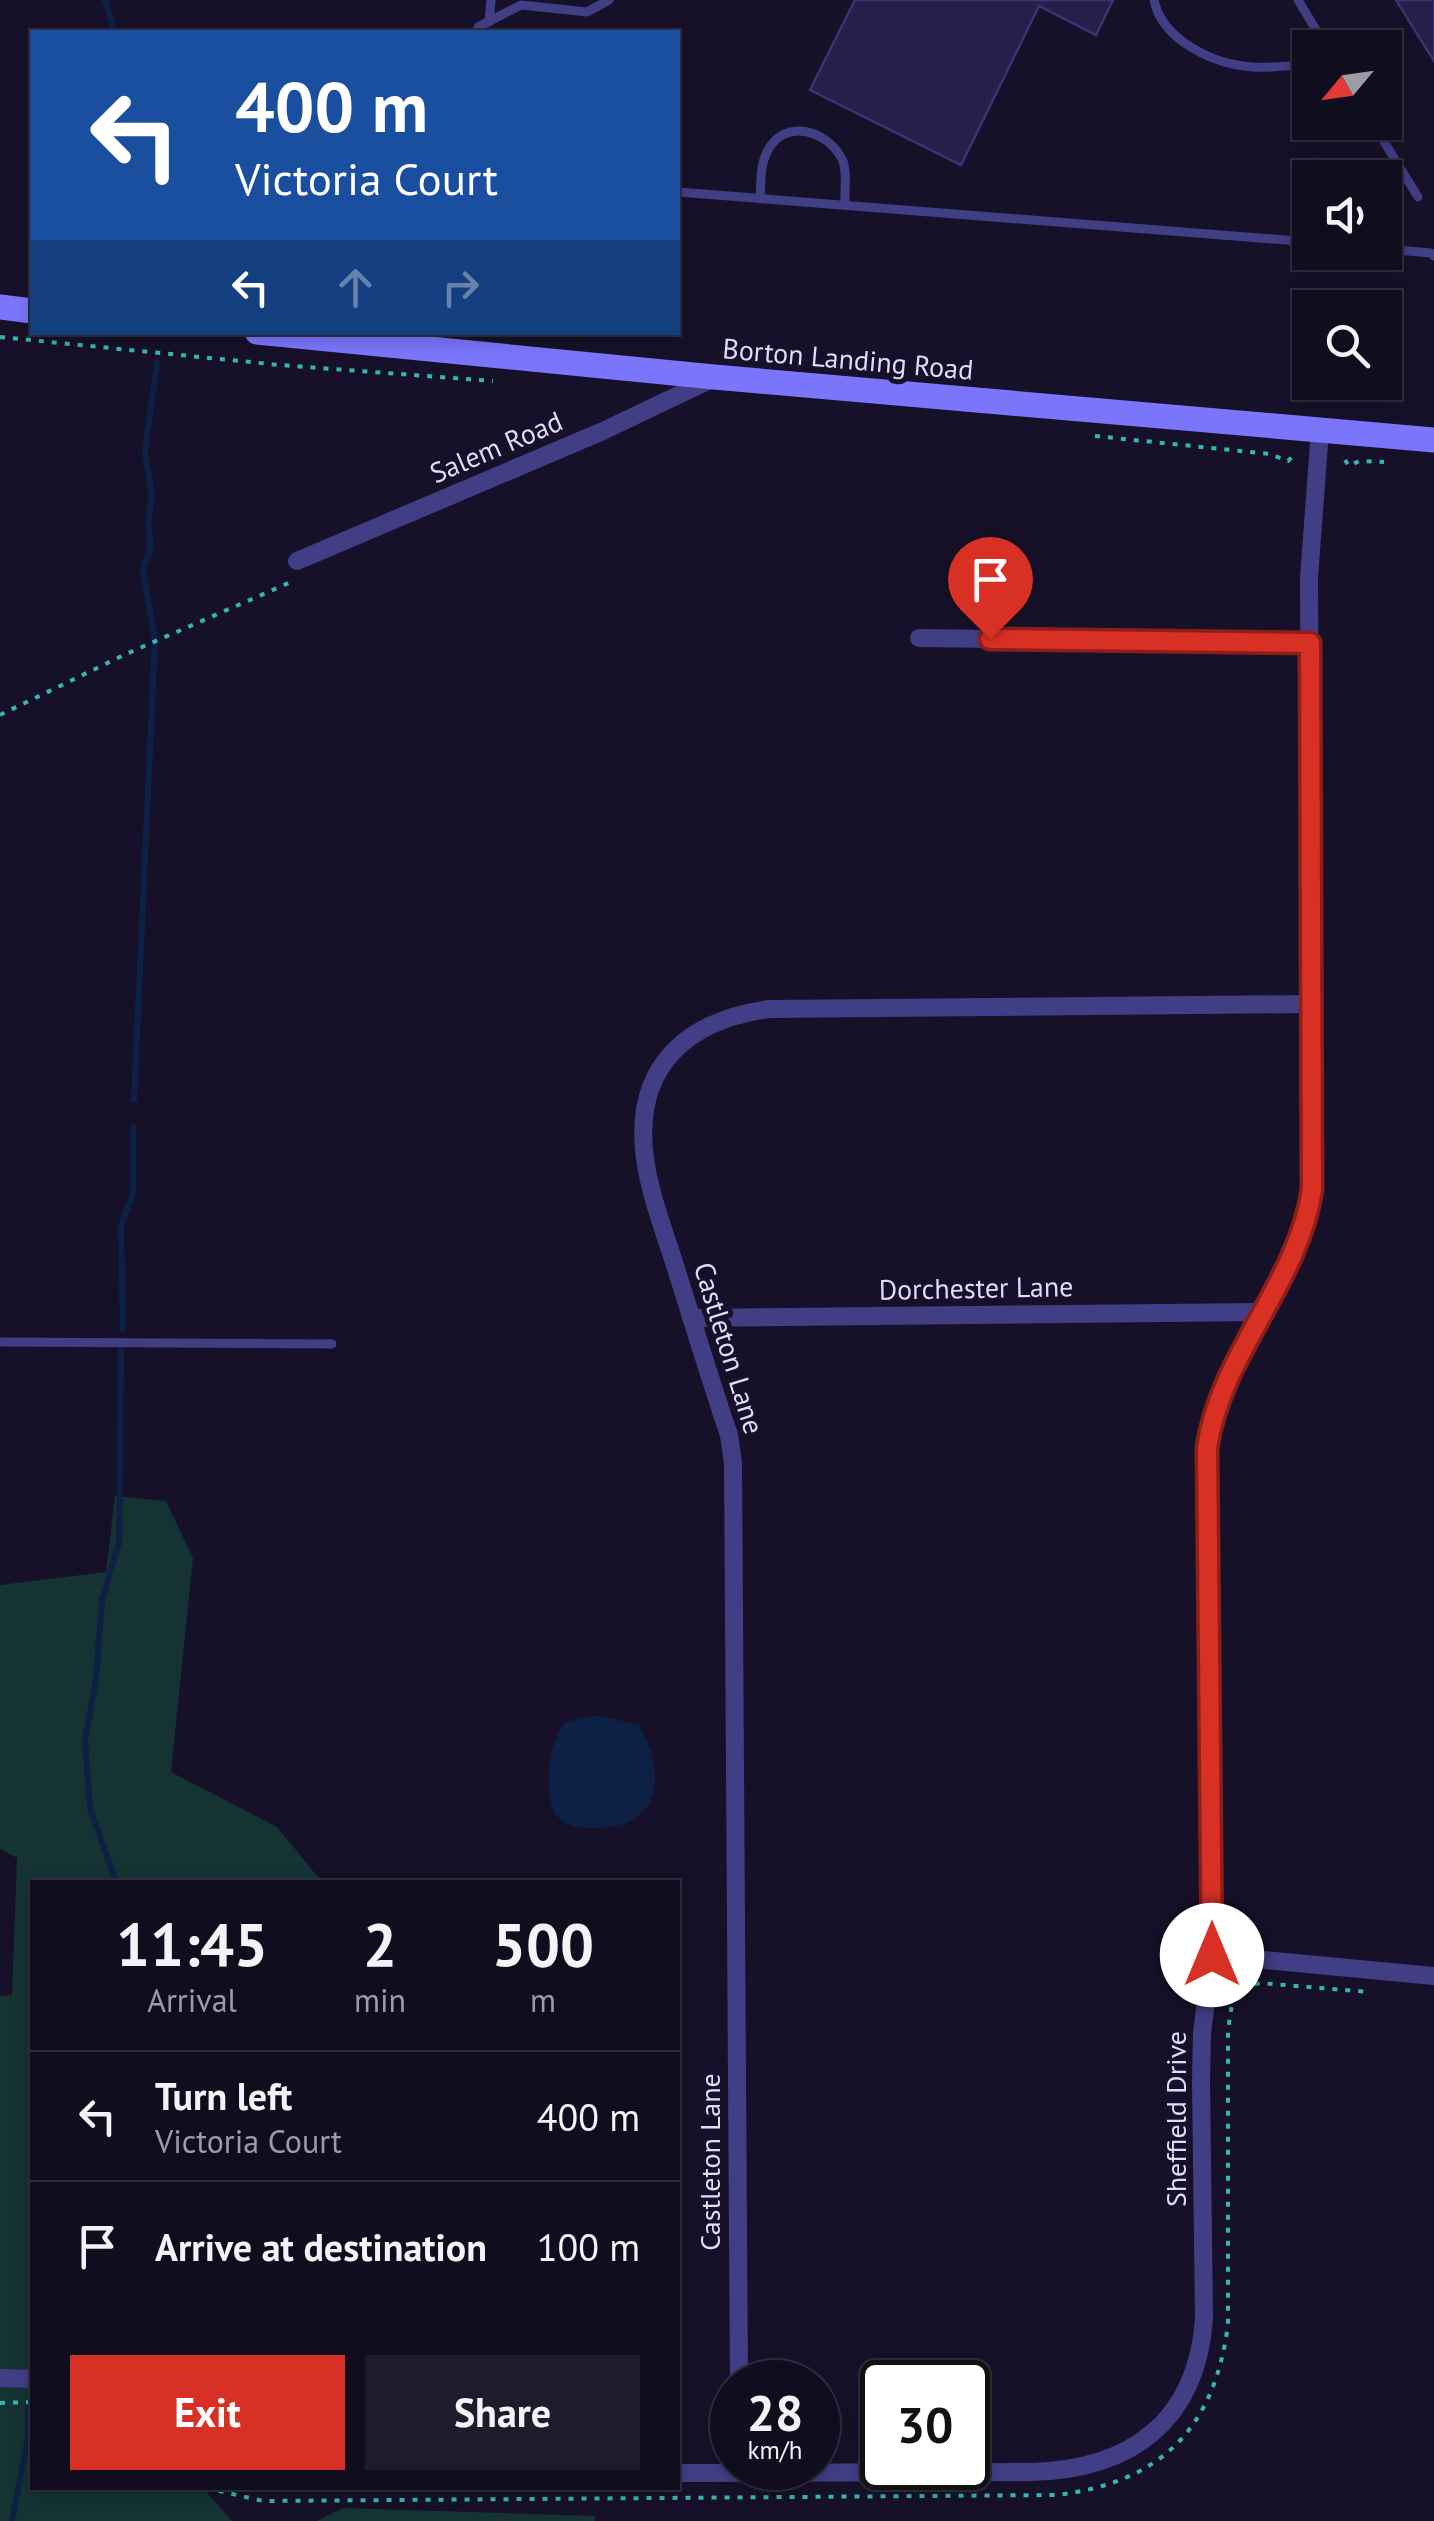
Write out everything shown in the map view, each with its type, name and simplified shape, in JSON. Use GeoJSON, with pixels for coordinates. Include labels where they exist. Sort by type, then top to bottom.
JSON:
{"type":"FeatureCollection","features":[{"type":"Feature","properties":{"kind":"street"},"geometry":{"type":"LineString","coordinates":[[0,308],[30,311]]}},
{"type":"Feature","properties":{"kind":"street","name":"Borton Landing Road"},"geometry":{"type":"LineString","coordinates":[[315,335],[432,341],[714,377],[1434,440]]}},
{"type":"Feature","properties":{"kind":"street","name":"Salem Road"},"geometry":{"type":"LineString","coordinates":[[302,568],[714,377]]}},
{"type":"Feature","properties":{"kind":"street","name":"Sheffield Drive"},"geometry":{"type":"LineString","coordinates":[[840,2470],[1066,2471],[1120,2454],[1160,2426],[1192,2377],[1202,2341],[1202,2034],[1212,1955],[1207,1448],[1220,1401],[1300,1236],[1310,1206],[1313,1166],[1309,578],[1320,430]]}},
{"type":"Feature","properties":{"kind":"street"},"geometry":{"type":"LineString","coordinates":[[920,638],[1310,643]]}},
{"type":"Feature","properties":{"kind":"street","name":"Castleton Lane"},"geometry":{"type":"LineString","coordinates":[[739,2360],[733,1463],[729,1436],[646,1165],[646,1102],[658,1073],[678,1047],[709,1024],[727,1016],[770,1009],[1312,1004]]}},
{"type":"Feature","properties":{"kind":"street","name":"Dorchester Lane"},"geometry":{"type":"LineString","coordinates":[[692,1318],[1262,1312]]}},
{"type":"Feature","properties":{"kind":"street"},"geometry":{"type":"LineString","coordinates":[[1212,1955],[1434,1976]]}},
{"type":"Feature","properties":{"kind":"street"},"geometry":{"type":"LineString","coordinates":[[0,2378],[30,2379]]}},
{"type":"Feature","properties":{"kind":"street","name":"Sheffield Drive"},"geometry":{"type":"LineString","coordinates":[[680,2473],[710,2471]]}},
{"type":"Feature","properties":{"kind":"lane"},"geometry":{"type":"LineString","coordinates":[[489,22],[490,0]]}},
{"type":"Feature","properties":{"kind":"lane"},"geometry":{"type":"LineString","coordinates":[[478,30],[521,6],[586,12],[609,0]]}},
{"type":"Feature","properties":{"kind":"lane"},"geometry":{"type":"LineString","coordinates":[[1154,0],[1158,19],[1182,42],[1214,58],[1251,67],[1292,65]]}},
{"type":"Feature","properties":{"kind":"lane"},"geometry":{"type":"LineString","coordinates":[[1298,0],[1316,30]]}},
{"type":"Feature","properties":{"kind":"lane"},"geometry":{"type":"LineString","coordinates":[[760,199],[767,150],[782,136],[804,129],[828,140],[844,162],[844,205]]}},
{"type":"Feature","properties":{"kind":"lane"},"geometry":{"type":"LineString","coordinates":[[1383,140],[1418,197]]}},
{"type":"Feature","properties":{"kind":"lane"},"geometry":{"type":"LineString","coordinates":[[680,192],[1292,241]]}},
{"type":"Feature","properties":{"kind":"lane"},"geometry":{"type":"LineString","coordinates":[[1402,250],[1431,252],[1434,256]]}},
{"type":"Feature","properties":{"kind":"lane"},"geometry":{"type":"LineString","coordinates":[[0,1342],[332,1344]]}},
{"type":"Feature","properties":{"kind":"path"},"geometry":{"type":"LineString","coordinates":[[0,337],[498,382]]}},
{"type":"Feature","properties":{"kind":"path"},"geometry":{"type":"LineString","coordinates":[[1345,460],[1349,466],[1359,461],[1398,462]]}},
{"type":"Feature","properties":{"kind":"path"},"geometry":{"type":"LineString","coordinates":[[0,715],[302,568]]}},
{"type":"Feature","properties":{"kind":"path"},"geometry":{"type":"LineString","coordinates":[[212,2490],[262,2501],[1056,2495],[1112,2484],[1162,2457],[1183,2437],[1209,2402],[1223,2365],[1228,2324],[1228,2034],[1235,1997],[1244,1986],[1260,1982],[1376,1993]]}},
{"type":"Feature","properties":{"kind":"path"},"geometry":{"type":"LineString","coordinates":[[0,2403],[30,2402]]}},
{"type":"Feature","properties":{"kind":"green space"},"geometry":{"type":"Polygon","coordinates":[[[115,1496],[166,1501],[193,1558],[171,1772],[277,1827],[320,1880],[30,1880],[30,2490],[205,2490],[232,2521],[0,2521],[0,1996],[12,1995],[17,1858],[0,1849],[0,1585],[106,1572],[115,1496]]]}},
{"type":"Feature","properties":{"kind":"green space"},"geometry":{"type":"Polygon","coordinates":[[[343,2508],[595,2516],[595,2521],[317,2521],[343,2508]]]}},
{"type":"Feature","properties":{"kind":"water"},"geometry":{"type":"Polygon","coordinates":[[[596,1715],[639,1725],[653,1762],[653,1795],[634,1819],[617,1826],[576,1827],[555,1814],[549,1791],[550,1760],[564,1723],[596,1715]]]}},
{"type":"Feature","properties":{"kind":"building"},"geometry":{"type":"Polygon","coordinates":[[[855,0],[1113,0],[1096,35],[1039,6],[961,165],[810,90],[855,0]]]}},
{"type":"Feature","properties":{"kind":"building"},"geometry":{"type":"Polygon","coordinates":[[[1396,0],[1434,0],[1434,61],[1396,0]]]}},
{"type":"Feature","properties":{"kind":"waterway"},"geometry":{"type":"LineString","coordinates":[[105,0],[113,30]]}},
{"type":"Feature","properties":{"kind":"waterway"},"geometry":{"type":"LineString","coordinates":[[134,1099],[155,639],[143,571],[151,546],[148,524],[152,496],[145,451],[157,363]]}},
{"type":"Feature","properties":{"kind":"waterway"},"geometry":{"type":"LineString","coordinates":[[123,1329],[121,1226],[133,1194],[133,1127]]}},
{"type":"Feature","properties":{"kind":"waterway"},"geometry":{"type":"LineString","coordinates":[[115,1880],[90,1808],[85,1741],[96,1678],[102,1600],[119,1542],[121,1351]]}},
{"type":"Feature","properties":{"kind":"waterway"},"geometry":{"type":"LineString","coordinates":[[12,2521],[28,2438],[28,2406]]}},
{"type":"Feature","properties":{"kind":"route"},"geometry":{"type":"LineString","coordinates":[[990,639],[1310,643],[1310,1206],[1300,1236],[1220,1401],[1207,1448],[1212,1955]]}}]}
